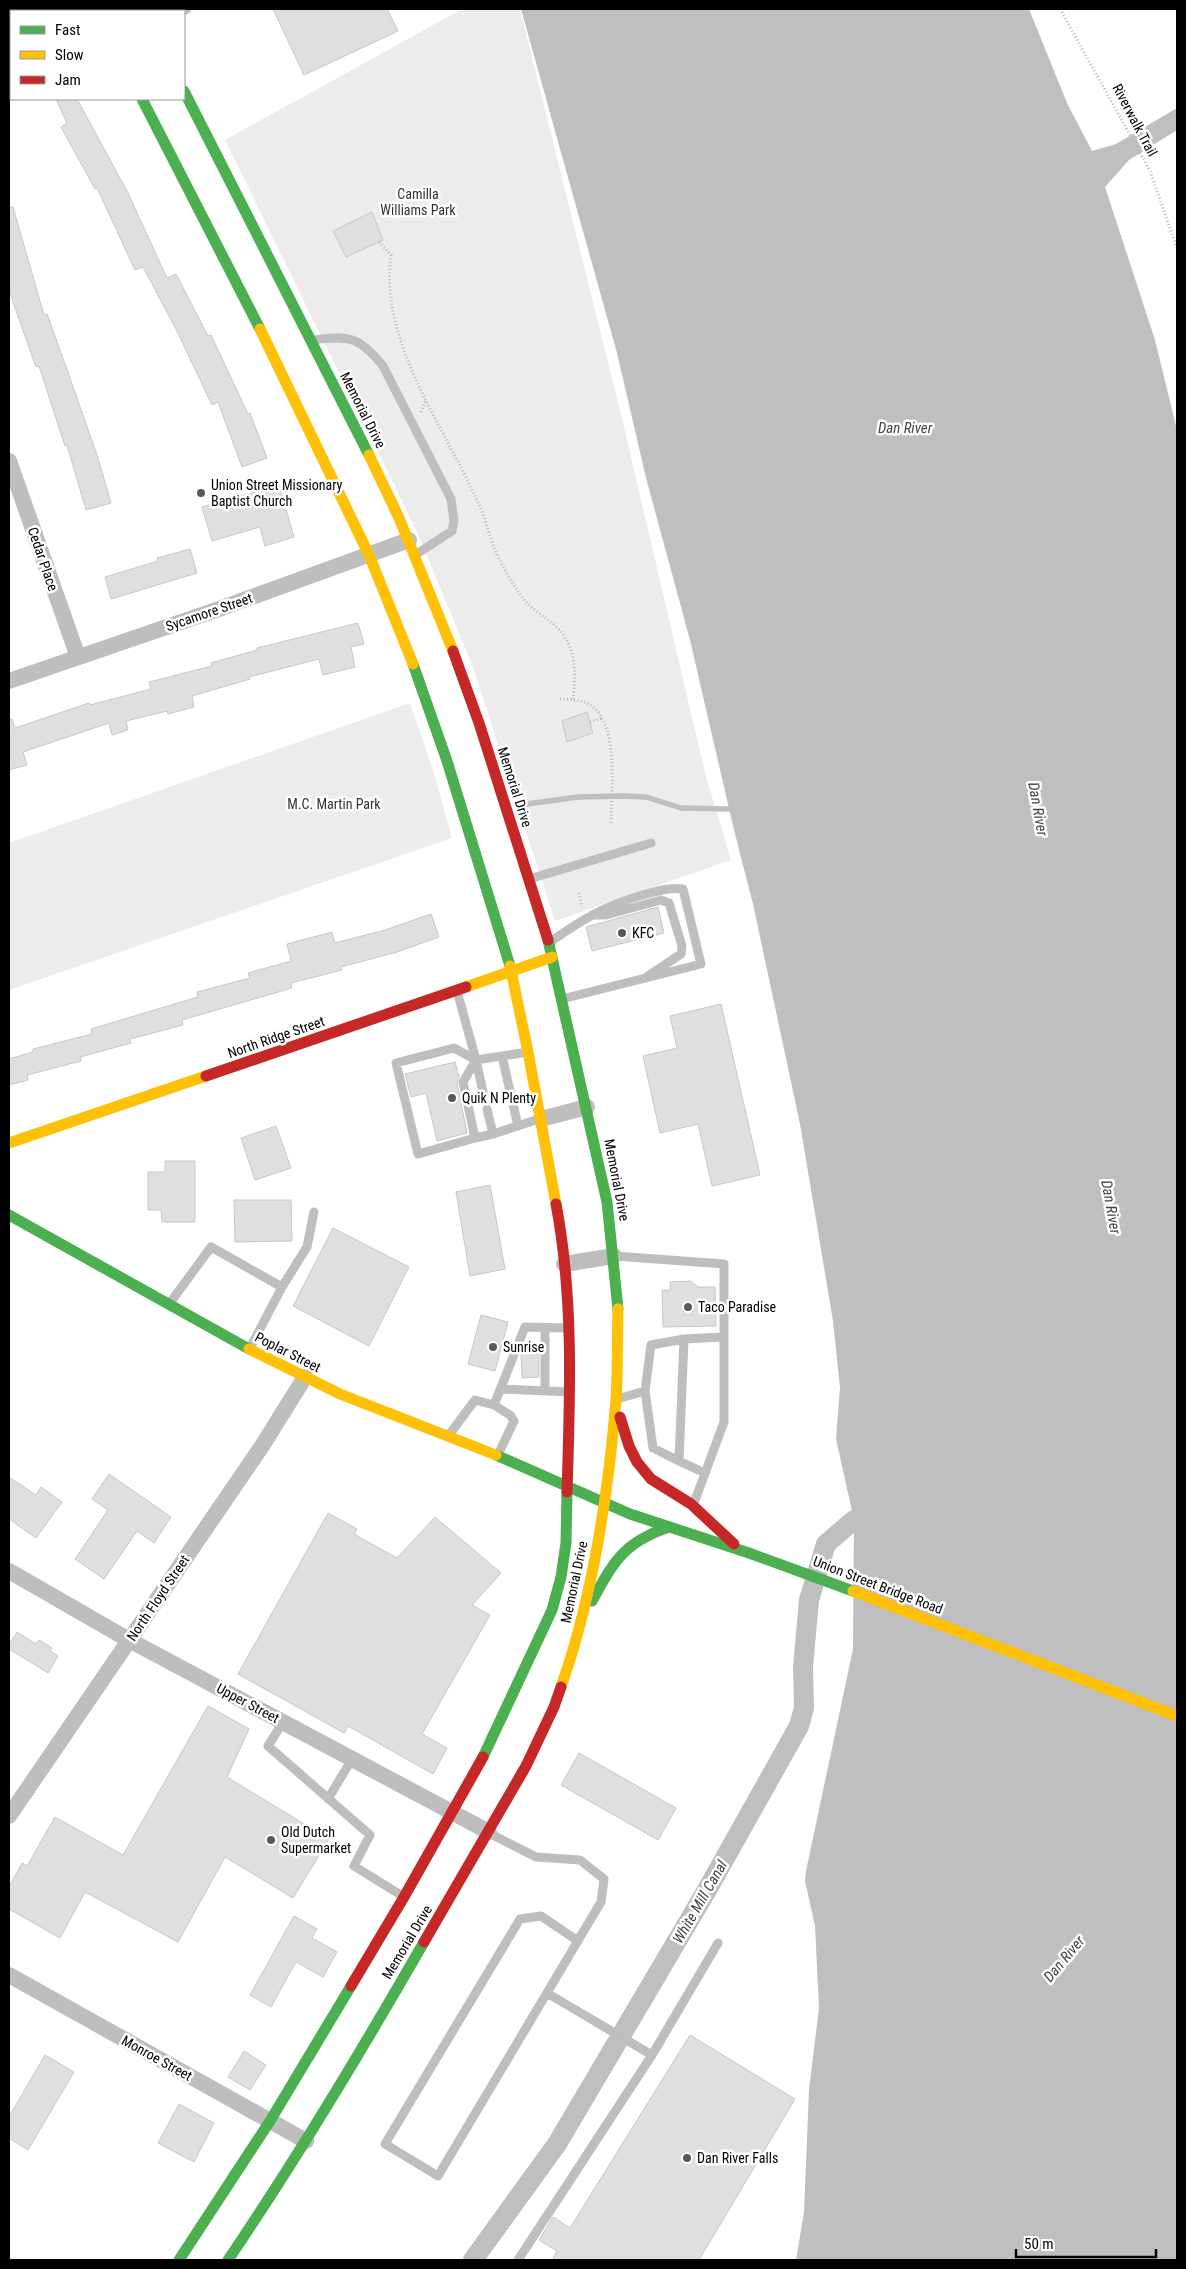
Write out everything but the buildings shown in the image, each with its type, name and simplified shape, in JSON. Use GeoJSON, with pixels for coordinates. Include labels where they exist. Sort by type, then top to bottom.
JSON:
{"type":"FeatureCollection","features":[{"type":"Feature","properties":{"kind":"main road","name":"Memorial Drive"},"geometry":{"type":"LineString","coordinates":[[185,93],[365,446],[412,548],[472,706],[549,942],[607,1202],[618,1300],[616,1402],[604,1502],[582,1620],[573,1654],[554,1707],[526,1766],[489,1832],[306,2141],[228,2260]]}},
{"type":"Feature","properties":{"kind":"main road","name":"Memorial Drive"},"geometry":{"type":"LineString","coordinates":[[143,100],[260,331],[369,555],[402,634],[447,761],[486,884],[511,972],[559,1219],[570,1328],[566,1544],[561,1577],[552,1610],[539,1642],[483,1756],[404,1897],[270,2121],[179,2260]]}},
{"type":"Feature","properties":{"kind":"main road","name":"North Ridge Street"},"geometry":{"type":"LineString","coordinates":[[9,1143],[552,957]]}},
{"type":"Feature","properties":{"kind":"main road","name":"Poplar Street"},"geometry":{"type":"LineString","coordinates":[[9,1215],[249,1350],[340,1394],[498,1456],[567,1486]]}},
{"type":"Feature","properties":{"kind":"main road"},"geometry":{"type":"LineString","coordinates":[[616,1402],[628,1446],[637,1462],[651,1479],[693,1506],[745,1552]]}},
{"type":"Feature","properties":{"kind":"main road","name":"Union Street Bridge Road"},"geometry":{"type":"LineString","coordinates":[[567,1486],[630,1514],[745,1552],[856,1592],[1177,1716]]}},
{"type":"Feature","properties":{"kind":"main road"},"geometry":{"type":"LineString","coordinates":[[582,1620],[617,1558],[631,1543],[647,1533],[669,1527]]}},
{"type":"Feature","properties":{"kind":"street","name":"Cedar Place"},"geometry":{"type":"LineString","coordinates":[[9,460],[78,657]]}},
{"type":"Feature","properties":{"kind":"street","name":"Sycamore Street"},"geometry":{"type":"LineString","coordinates":[[9,681],[369,555],[412,548]]}},
{"type":"Feature","properties":{"kind":"street"},"geometry":{"type":"LineString","coordinates":[[541,1119],[587,1106]]}},
{"type":"Feature","properties":{"kind":"street"},"geometry":{"type":"LineString","coordinates":[[564,1264],[614,1256]]}},
{"type":"Feature","properties":{"kind":"street","name":"North Floyd Street"},"geometry":{"type":"LineString","coordinates":[[9,1816],[262,1446],[305,1377]]}},
{"type":"Feature","properties":{"kind":"street","name":"Upper Street"},"geometry":{"type":"LineString","coordinates":[[9,1572],[129,1640],[489,1832]]}},
{"type":"Feature","properties":{"kind":"street","name":"Monroe Street"},"geometry":{"type":"LineString","coordinates":[[9,1975],[306,2141]]}},
{"type":"Feature","properties":{"kind":"lane"},"geometry":{"type":"LineString","coordinates":[[311,340],[339,336],[353,340],[370,349],[383,366],[451,499],[454,521],[452,531],[412,548]]}},
{"type":"Feature","properties":{"kind":"lane"},"geometry":{"type":"LineString","coordinates":[[529,879],[651,843]]}},
{"type":"Feature","properties":{"kind":"lane"},"geometry":{"type":"LineString","coordinates":[[549,942],[589,915],[621,901],[666,889],[683,889],[701,964],[562,999]]}},
{"type":"Feature","properties":{"kind":"lane"},"geometry":{"type":"LineString","coordinates":[[589,915],[606,915],[661,900],[669,903],[682,946],[681,954],[644,979]]}},
{"type":"Feature","properties":{"kind":"lane"},"geometry":{"type":"LineString","coordinates":[[457,990],[483,1092]]}},
{"type":"Feature","properties":{"kind":"lane"},"geometry":{"type":"LineString","coordinates":[[528,1052],[476,1060],[454,1048],[396,1063],[418,1154],[541,1119]]}},
{"type":"Feature","properties":{"kind":"lane"},"geometry":{"type":"LineString","coordinates":[[502,1056],[518,1126]]}},
{"type":"Feature","properties":{"kind":"lane"},"geometry":{"type":"LineString","coordinates":[[476,1060],[463,1082],[476,1138]]}},
{"type":"Feature","properties":{"kind":"lane"},"geometry":{"type":"LineString","coordinates":[[487,1109],[493,1134]]}},
{"type":"Feature","properties":{"kind":"lane"},"geometry":{"type":"LineString","coordinates":[[249,1350],[282,1287],[307,1247],[314,1212]]}},
{"type":"Feature","properties":{"kind":"lane"},"geometry":{"type":"LineString","coordinates":[[168,1305],[211,1247],[282,1287]]}},
{"type":"Feature","properties":{"kind":"lane"},"geometry":{"type":"LineString","coordinates":[[614,1256],[724,1264],[724,1422],[693,1506]]}},
{"type":"Feature","properties":{"kind":"lane"},"geometry":{"type":"LineString","coordinates":[[494,1405],[525,1327],[545,1329],[570,1328]]}},
{"type":"Feature","properties":{"kind":"lane"},"geometry":{"type":"LineString","coordinates":[[545,1329],[545,1390]]}},
{"type":"Feature","properties":{"kind":"lane"},"geometry":{"type":"LineString","coordinates":[[705,1473],[653,1448],[645,1391],[651,1345],[684,1339],[723,1337]]}},
{"type":"Feature","properties":{"kind":"lane"},"geometry":{"type":"LineString","coordinates":[[679,1461],[684,1339]]}},
{"type":"Feature","properties":{"kind":"lane"},"geometry":{"type":"LineString","coordinates":[[500,1389],[570,1392]]}},
{"type":"Feature","properties":{"kind":"lane"},"geometry":{"type":"LineString","coordinates":[[616,1402],[645,1391]]}},
{"type":"Feature","properties":{"kind":"lane"},"geometry":{"type":"LineString","coordinates":[[448,1436],[476,1400],[494,1405],[510,1414],[514,1421],[498,1456]]}},
{"type":"Feature","properties":{"kind":"lane"},"geometry":{"type":"LineString","coordinates":[[283,1722],[268,1746],[370,1835],[354,1866],[404,1897]]}},
{"type":"Feature","properties":{"kind":"lane"},"geometry":{"type":"LineString","coordinates":[[328,1798],[352,1759]]}},
{"type":"Feature","properties":{"kind":"lane"},"geometry":{"type":"LineString","coordinates":[[489,1832],[536,1858],[580,1860],[604,1880],[601,1902],[578,1941],[438,2176],[384,2144],[520,1919],[541,1916],[578,1941]]}},
{"type":"Feature","properties":{"kind":"lane"},"geometry":{"type":"LineString","coordinates":[[518,2260],[652,2055],[718,1943]]}},
{"type":"Feature","properties":{"kind":"lane"},"geometry":{"type":"LineString","coordinates":[[547,1993],[652,2055]]}},
{"type":"Feature","properties":{"kind":"path","name":"Riverwalk Trail"},"geometry":{"type":"LineString","coordinates":[[1060,9],[1150,171],[1177,248]]}},
{"type":"Feature","properties":{"kind":"path"},"geometry":{"type":"LineString","coordinates":[[379,242],[391,254],[389,272],[391,298],[396,329],[405,355],[477,499],[496,551],[520,595],[564,634],[571,646],[575,663],[573,700]]}},
{"type":"Feature","properties":{"kind":"path"},"geometry":{"type":"LineString","coordinates":[[560,699],[588,704],[597,710],[602,718],[609,736],[612,788],[611,825]]}},
{"type":"Feature","properties":{"kind":"path"},"geometry":{"type":"LineString","coordinates":[[590,722],[602,718]]}},
{"type":"Feature","properties":{"kind":"green space","name":"Camilla Williams Park"},"geometry":{"type":"Polygon","coordinates":[[[462,9],[520,9],[624,427],[705,773],[731,860],[555,921],[473,667],[417,532],[225,140],[462,9]]]}},
{"type":"Feature","properties":{"kind":"green space","name":"M.C. Martin Park"},"geometry":{"type":"Polygon","coordinates":[[[410,703],[433,770],[452,838],[9,990],[9,843],[410,703]]]}},
{"type":"Feature","properties":{"kind":"water","name":"Dan River"},"geometry":{"type":"Polygon","coordinates":[[[521,9],[1029,9],[1067,103],[1092,151],[1116,144],[1177,108],[1177,130],[1129,160],[1105,187],[1155,340],[1177,430],[1177,2260],[796,2260],[804,2212],[809,2090],[819,2008],[815,1926],[805,1881],[853,1649],[854,1520],[836,1439],[840,1388],[833,1321],[800,1124],[753,904],[690,640],[646,478],[617,353],[521,9]]]}},
{"type":"Feature","properties":{"kind":"waterway"},"geometry":{"type":"LineString","coordinates":[[527,804],[578,797],[624,796],[646,797],[681,808],[729,809]]}},
{"type":"Feature","properties":{"kind":"waterway","name":"White Mill Canal"},"geometry":{"type":"LineString","coordinates":[[473,2260],[557,2144],[707,1890],[799,1726],[804,1708],[803,1667],[809,1600],[826,1544],[854,1520]]}},
{"type":"Feature","properties":{"kind":"traffic: fast"},"geometry":{"type":"LineString","coordinates":[[185,93],[369,455]]}},
{"type":"Feature","properties":{"kind":"traffic: fast"},"geometry":{"type":"LineString","coordinates":[[143,100],[260,329]]}},
{"type":"Feature","properties":{"kind":"traffic: fast"},"geometry":{"type":"LineString","coordinates":[[413,664],[447,761],[510,966]]}},
{"type":"Feature","properties":{"kind":"traffic: fast"},"geometry":{"type":"LineString","coordinates":[[548,940],[607,1202],[618,1309]]}},
{"type":"Feature","properties":{"kind":"traffic: fast"},"geometry":{"type":"LineString","coordinates":[[9,1215],[249,1349]]}},
{"type":"Feature","properties":{"kind":"traffic: fast"},"geometry":{"type":"LineString","coordinates":[[496,1455],[630,1514],[749,1553],[853,1591]]}},
{"type":"Feature","properties":{"kind":"traffic: fast"},"geometry":{"type":"LineString","coordinates":[[483,1757],[552,1610],[561,1577],[566,1543],[567,1492]]}},
{"type":"Feature","properties":{"kind":"traffic: fast"},"geometry":{"type":"LineString","coordinates":[[592,1601],[614,1564],[631,1546],[641,1539],[669,1527]]}},
{"type":"Feature","properties":{"kind":"traffic: fast"},"geometry":{"type":"LineString","coordinates":[[228,2260],[329,2103],[424,1942]]}},
{"type":"Feature","properties":{"kind":"traffic: fast"},"geometry":{"type":"LineString","coordinates":[[179,2260],[270,2121],[351,1986]]}},
{"type":"Feature","properties":{"kind":"traffic: slow"},"geometry":{"type":"LineString","coordinates":[[260,329],[369,555],[413,664]]}},
{"type":"Feature","properties":{"kind":"traffic: slow"},"geometry":{"type":"LineString","coordinates":[[369,455],[399,518],[453,651]]}},
{"type":"Feature","properties":{"kind":"traffic: slow"},"geometry":{"type":"LineString","coordinates":[[466,987],[552,957]]}},
{"type":"Feature","properties":{"kind":"traffic: slow"},"geometry":{"type":"LineString","coordinates":[[510,966],[556,1204]]}},
{"type":"Feature","properties":{"kind":"traffic: slow"},"geometry":{"type":"LineString","coordinates":[[9,1143],[206,1076]]}},
{"type":"Feature","properties":{"kind":"traffic: slow"},"geometry":{"type":"LineString","coordinates":[[561,1687],[582,1617],[598,1546],[604,1509],[616,1400],[618,1309]]}},
{"type":"Feature","properties":{"kind":"traffic: slow"},"geometry":{"type":"LineString","coordinates":[[249,1349],[340,1394],[496,1455]]}},
{"type":"Feature","properties":{"kind":"traffic: slow"},"geometry":{"type":"LineString","coordinates":[[853,1591],[1177,1716]]}},
{"type":"Feature","properties":{"kind":"traffic: jam"},"geometry":{"type":"LineString","coordinates":[[453,651],[479,723],[548,940]]}},
{"type":"Feature","properties":{"kind":"traffic: jam"},"geometry":{"type":"LineString","coordinates":[[206,1076],[466,987]]}},
{"type":"Feature","properties":{"kind":"traffic: jam"},"geometry":{"type":"LineString","coordinates":[[556,1204],[562,1240],[568,1312],[570,1384],[567,1492]]}},
{"type":"Feature","properties":{"kind":"traffic: jam"},"geometry":{"type":"LineString","coordinates":[[620,1417],[629,1446],[637,1462],[651,1479],[691,1504],[734,1544]]}},
{"type":"Feature","properties":{"kind":"traffic: jam"},"geometry":{"type":"LineString","coordinates":[[424,1942],[526,1766],[554,1707],[561,1687]]}},
{"type":"Feature","properties":{"kind":"traffic: jam"},"geometry":{"type":"LineString","coordinates":[[351,1986],[483,1757]]}},
{"type":"Feature","properties":{"kind":"place","name":"Union Street Missionary Baptist Church"},"geometry":{"type":"Point","coordinates":[201,493]}},
{"type":"Feature","properties":{"kind":"place","name":"KFC"},"geometry":{"type":"Point","coordinates":[622,933]}},
{"type":"Feature","properties":{"kind":"place","name":"Quik N Plenty"},"geometry":{"type":"Point","coordinates":[452,1098]}},
{"type":"Feature","properties":{"kind":"place","name":"Taco Paradise"},"geometry":{"type":"Point","coordinates":[688,1307]}},
{"type":"Feature","properties":{"kind":"place","name":"Sunrise"},"geometry":{"type":"Point","coordinates":[493,1347]}},
{"type":"Feature","properties":{"kind":"place","name":"Old Dutch Supermarket"},"geometry":{"type":"Point","coordinates":[271,1840]}},
{"type":"Feature","properties":{"kind":"place","name":"Dan River Falls"},"geometry":{"type":"Point","coordinates":[687,2158]}}]}
